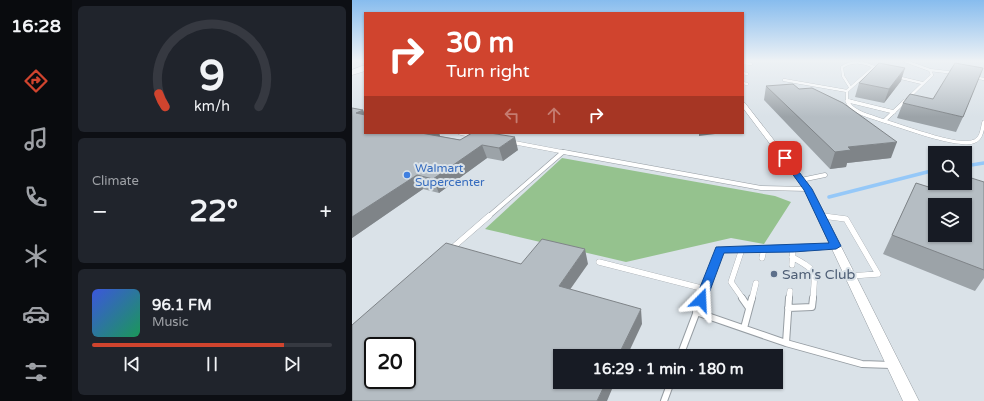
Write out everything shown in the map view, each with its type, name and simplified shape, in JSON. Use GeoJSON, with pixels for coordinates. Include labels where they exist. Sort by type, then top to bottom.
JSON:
{"type":"FeatureCollection","features":[{"type":"Feature","properties":{"kind":"street"},"geometry":{"type":"LineString","coordinates":[[744,105],[808,189],[911,401]]}},
{"type":"Feature","properties":{"kind":"lane"},"geometry":{"type":"LineString","coordinates":[[784,80],[846,91]]}},
{"type":"Feature","properties":{"kind":"lane"},"geometry":{"type":"LineString","coordinates":[[845,80],[850,87]]}},
{"type":"Feature","properties":{"kind":"lane"},"geometry":{"type":"LineString","coordinates":[[846,91],[860,80]]}},
{"type":"Feature","properties":{"kind":"lane"},"geometry":{"type":"LineString","coordinates":[[907,80],[922,83]]}},
{"type":"Feature","properties":{"kind":"lane"},"geometry":{"type":"LineString","coordinates":[[884,120],[926,80]]}},
{"type":"Feature","properties":{"kind":"lane"},"geometry":{"type":"LineString","coordinates":[[846,91],[848,105],[856,110],[951,142],[974,142],[980,137],[984,122]]}},
{"type":"Feature","properties":{"kind":"lane"},"geometry":{"type":"LineString","coordinates":[[848,100],[894,112]]}},
{"type":"Feature","properties":{"kind":"lane"},"geometry":{"type":"LineString","coordinates":[[466,134],[482,137]]}},
{"type":"Feature","properties":{"kind":"lane"},"geometry":{"type":"LineString","coordinates":[[502,141],[761,188],[808,189]]}},
{"type":"Feature","properties":{"kind":"lane"},"geometry":{"type":"LineString","coordinates":[[448,251],[563,152]]}},
{"type":"Feature","properties":{"kind":"lane"},"geometry":{"type":"LineString","coordinates":[[801,180],[825,175]]}},
{"type":"Feature","properties":{"kind":"lane"},"geometry":{"type":"LineString","coordinates":[[821,216],[846,219],[878,274],[851,276]]}},
{"type":"Feature","properties":{"kind":"lane"},"geometry":{"type":"LineString","coordinates":[[683,349],[720,249],[793,249],[836,246]]}},
{"type":"Feature","properties":{"kind":"lane"},"geometry":{"type":"LineString","coordinates":[[742,249],[731,282],[749,308]]}},
{"type":"Feature","properties":{"kind":"lane"},"geometry":{"type":"LineString","coordinates":[[762,258],[764,249]]}},
{"type":"Feature","properties":{"kind":"lane"},"geometry":{"type":"LineString","coordinates":[[792,265],[793,249]]}},
{"type":"Feature","properties":{"kind":"lane"},"geometry":{"type":"LineString","coordinates":[[788,308],[812,307],[815,274],[811,267],[792,257]]}},
{"type":"Feature","properties":{"kind":"lane"},"geometry":{"type":"LineString","coordinates":[[599,262],[705,289]]}},
{"type":"Feature","properties":{"kind":"lane"},"geometry":{"type":"LineString","coordinates":[[744,328],[756,283]]}},
{"type":"Feature","properties":{"kind":"lane"},"geometry":{"type":"LineString","coordinates":[[786,343],[790,291]]}},
{"type":"Feature","properties":{"kind":"lane"},"geometry":{"type":"LineString","coordinates":[[696,312],[786,343],[862,364],[894,365]]}},
{"type":"Feature","properties":{"kind":"lane"},"geometry":{"type":"LineString","coordinates":[[664,401],[668,389]]}},
{"type":"Feature","properties":{"kind":"green space"},"geometry":{"type":"Polygon","coordinates":[[[562,158],[775,196],[791,202],[764,244],[731,238],[626,262],[485,229],[562,158]]]}},
{"type":"Feature","properties":{"kind":"building"},"geometry":{"type":"Polygon","coordinates":[[[862,80],[896,80],[889,89],[859,83],[862,80]]]}},
{"type":"Feature","properties":{"kind":"building"},"geometry":{"type":"Polygon","coordinates":[[[945,80],[978,80],[963,117],[903,103],[910,94],[933,99],[945,80]]]}},
{"type":"Feature","properties":{"kind":"building"},"geometry":{"type":"Polygon","coordinates":[[[793,84],[799,89],[812,88],[843,103],[897,142],[848,147],[851,150],[835,152],[766,86],[793,84]]]}},
{"type":"Feature","properties":{"kind":"building","name":"Walmart Supercenter"},"geometry":{"type":"Polygon","coordinates":[[[352,108],[363,110],[356,113],[364,115],[364,134],[427,134],[460,140],[470,134],[496,134],[515,137],[499,148],[482,145],[433,179],[417,175],[352,217],[352,108]]]}},
{"type":"Feature","properties":{"kind":"building"},"geometry":{"type":"Polygon","coordinates":[[[972,178],[984,182],[984,270],[892,235],[916,183],[928,187],[928,190],[972,190],[972,178]]]}},
{"type":"Feature","properties":{"kind":"building"},"geometry":{"type":"Polygon","coordinates":[[[542,239],[585,249],[559,286],[641,309],[621,349],[553,349],[553,389],[603,389],[597,401],[352,401],[352,325],[446,243],[521,264],[542,239]]]}},
{"type":"Feature","properties":{"kind":"waterway"},"geometry":{"type":"LineString","coordinates":[[972,165],[984,163]]}},
{"type":"Feature","properties":{"kind":"waterway"},"geometry":{"type":"LineString","coordinates":[[829,197],[928,172]]}},
{"type":"Feature","properties":{"kind":"place","name":"Walmart Supercenter"},"geometry":{"type":"Point","coordinates":[407,175]}},
{"type":"Feature","properties":{"kind":"place","name":"Sam's Club"},"geometry":{"type":"Point","coordinates":[774,274]}},
{"type":"Feature","properties":{"kind":"route"},"geometry":{"type":"LineString","coordinates":[[701,300],[720,249],[793,249],[836,246],[808,189],[785,158]]}}]}
